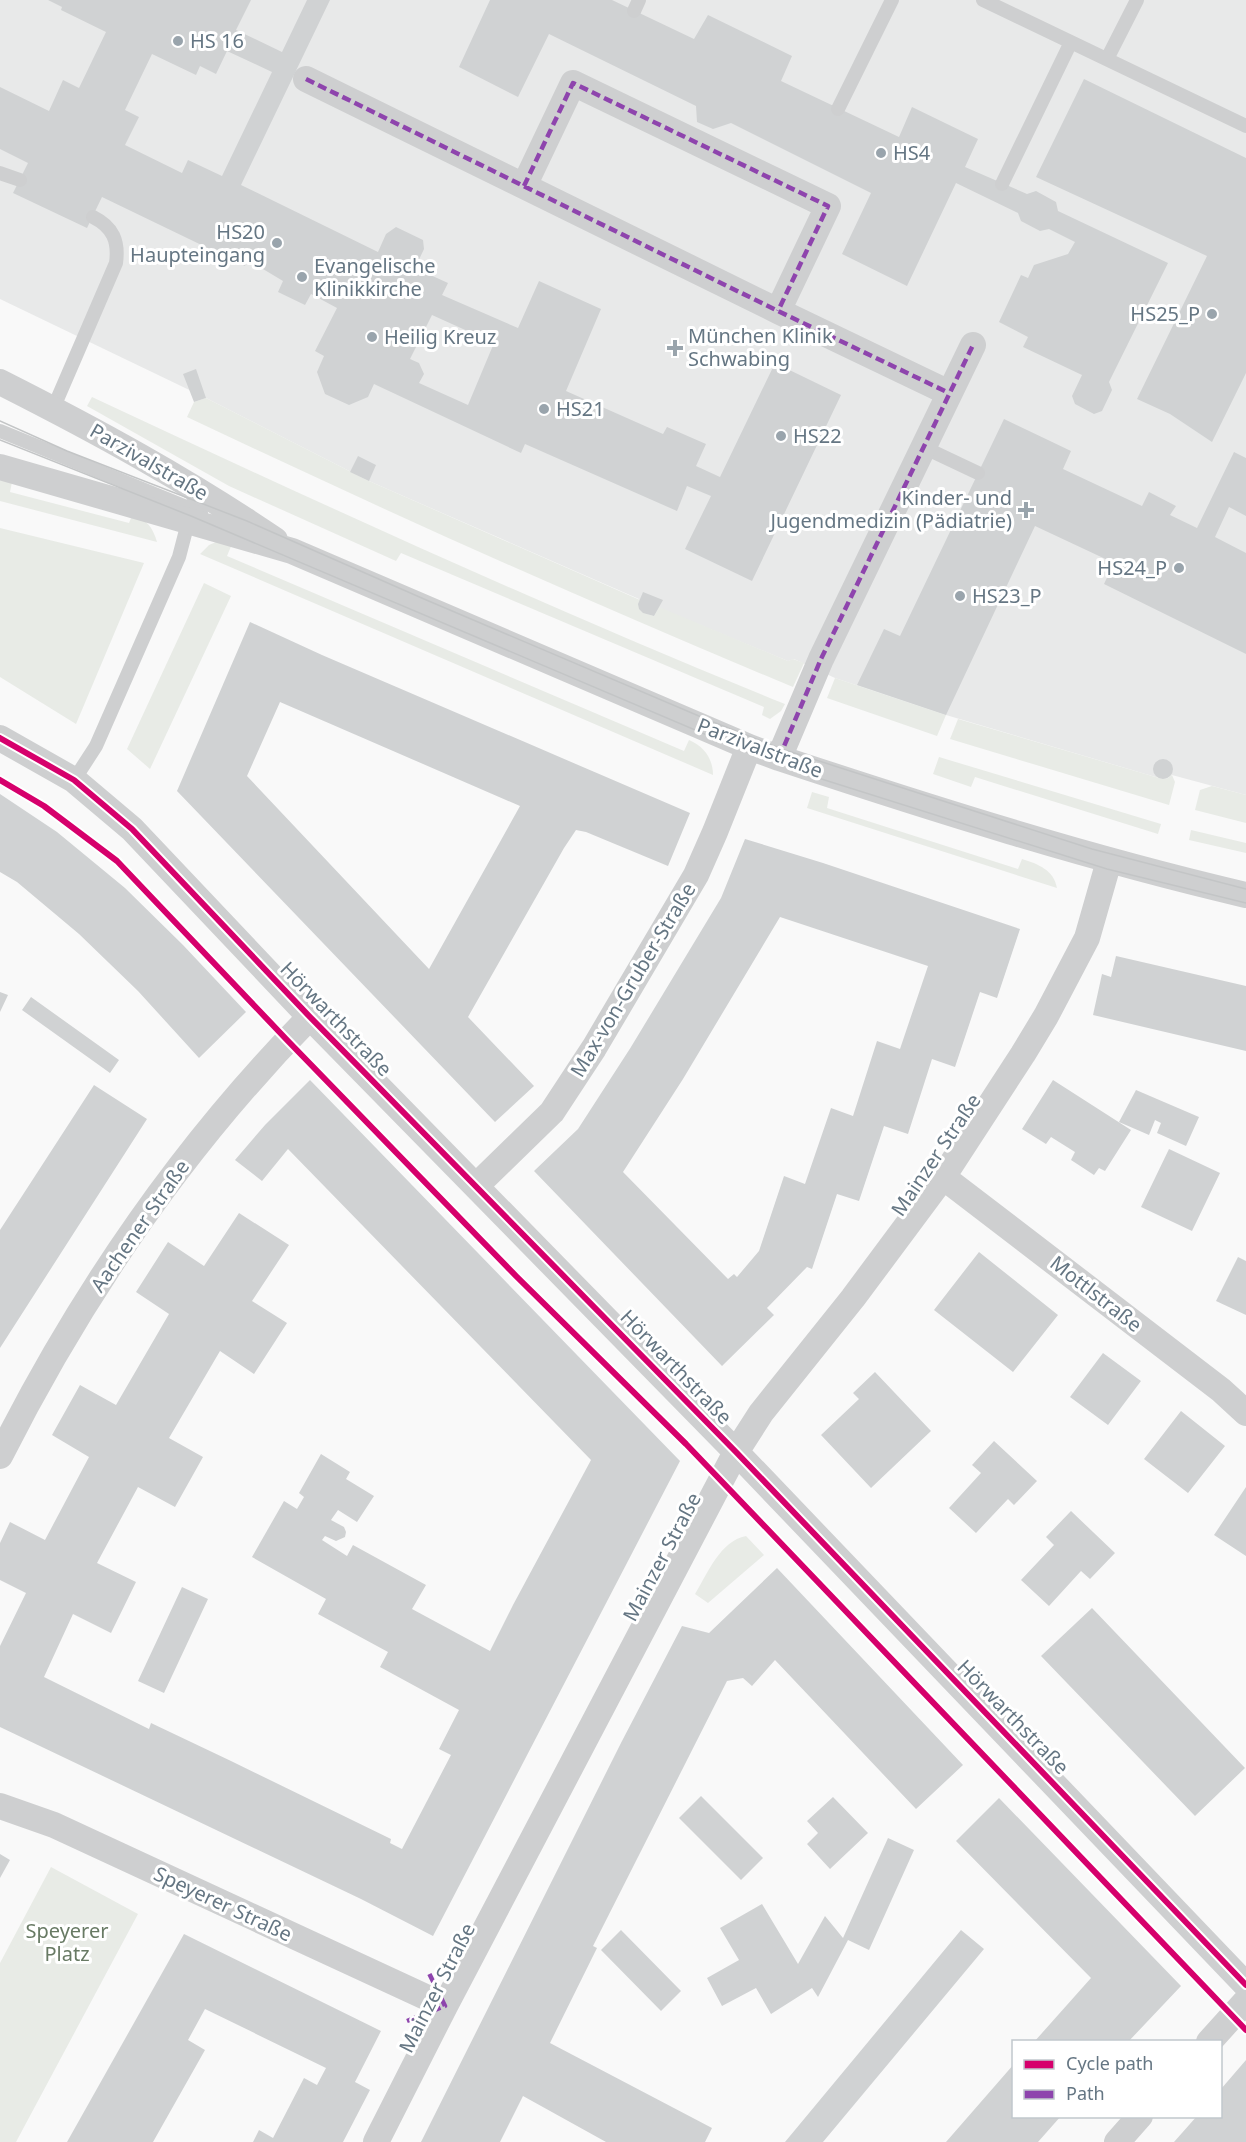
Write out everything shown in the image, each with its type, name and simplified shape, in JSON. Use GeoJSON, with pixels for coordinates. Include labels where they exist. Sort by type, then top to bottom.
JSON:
{"type":"FeatureCollection","features":[{"type":"Feature","properties":{"kind":"street"},"geometry":{"type":"LineString","coordinates":[[306,79],[949,393]]}},
{"type":"Feature","properties":{"kind":"street"},"geometry":{"type":"LineString","coordinates":[[524,186],[573,83],[828,206],[778,311]]}},
{"type":"Feature","properties":{"kind":"street"},"geometry":{"type":"LineString","coordinates":[[779,758],[821,659],[973,345]]}},
{"type":"Feature","properties":{"kind":"street","name":"Parzivalstraße"},"geometry":{"type":"LineString","coordinates":[[0,383],[103,434],[193,507],[292,551]]}},
{"type":"Feature","properties":{"kind":"street","name":"Parzivalstraße"},"geometry":{"type":"LineString","coordinates":[[0,467],[193,507],[748,747],[969,819],[1109,861],[1246,895]]}},
{"type":"Feature","properties":{"kind":"street","name":"Hörwarthstraße"},"geometry":{"type":"LineString","coordinates":[[0,738],[74,780],[132,830],[310,1017],[736,1452],[1246,1985]]}},
{"type":"Feature","properties":{"kind":"street","name":"Max-von-Gruber-Straße"},"geometry":{"type":"LineString","coordinates":[[476,1186],[552,1112],[594,1048],[696,875],[748,747]]}},
{"type":"Feature","properties":{"kind":"street","name":"Mainzer Straße"},"geometry":{"type":"LineString","coordinates":[[376,2142],[736,1452],[761,1413],[854,1298],[943,1177],[1029,1045],[1087,938],[1109,861]]}},
{"type":"Feature","properties":{"kind":"street","name":"Aachener Straße"},"geometry":{"type":"LineString","coordinates":[[0,1456],[52,1360],[140,1220],[200,1140],[310,1017]]}},
{"type":"Feature","properties":{"kind":"street","name":"Mottlstraße"},"geometry":{"type":"LineString","coordinates":[[943,1177],[1221,1390],[1246,1413]]}},
{"type":"Feature","properties":{"kind":"street","name":"Speyerer Straße"},"geometry":{"type":"LineString","coordinates":[[0,1806],[54,1825],[445,2006]]}},
{"type":"Feature","properties":{"kind":"street"},"geometry":{"type":"LineString","coordinates":[[1211,2040],[1246,2001]]}},
{"type":"Feature","properties":{"kind":"street"},"geometry":{"type":"LineString","coordinates":[[1117,2142],[1138,2118]]}},
{"type":"Feature","properties":{"kind":"lane"},"geometry":{"type":"LineString","coordinates":[[838,109],[892,0]]}},
{"type":"Feature","properties":{"kind":"lane"},"geometry":{"type":"LineString","coordinates":[[983,0],[1246,126]]}},
{"type":"Feature","properties":{"kind":"lane"},"geometry":{"type":"LineString","coordinates":[[1107,59],[1137,0]]}},
{"type":"Feature","properties":{"kind":"lane"},"geometry":{"type":"LineString","coordinates":[[1002,184],[1071,42]]}},
{"type":"Feature","properties":{"kind":"lane"},"geometry":{"type":"LineString","coordinates":[[0,173],[20,180]]}},
{"type":"Feature","properties":{"kind":"lane"},"geometry":{"type":"LineString","coordinates":[[53,409],[116,262],[114,233],[103,222],[93,217]]}},
{"type":"Feature","properties":{"kind":"lane"},"geometry":{"type":"LineString","coordinates":[[0,431],[193,507],[179,557],[96,746],[74,780]]}},
{"type":"Feature","properties":{"kind":"lane"},"geometry":{"type":"LineString","coordinates":[[923,447],[978,473]]}},
{"type":"Feature","properties":{"kind":"shaded area","name":"München Klinik Schwabing"},"geometry":{"type":"Polygon","coordinates":[[[0,0],[1246,0],[1246,795],[1172,775],[1166,779],[1159,778],[946,715],[835,678],[794,659],[788,661],[659,608],[654,616],[643,613],[639,609],[639,599],[369,481],[206,398],[0,299],[0,0]]]}},
{"type":"Feature","properties":{"kind":"green space"},"geometry":{"type":"Polygon","coordinates":[[[92,397],[436,555],[785,704],[781,711],[770,719],[762,715],[764,707],[401,553],[396,561],[229,486],[87,406],[92,397]]]}},
{"type":"Feature","properties":{"kind":"green space"},"geometry":{"type":"Polygon","coordinates":[[[206,398],[369,481],[640,600],[638,604],[644,613],[654,616],[659,607],[788,661],[793,659],[804,663],[793,687],[488,556],[187,417],[194,402],[206,398]]]}},
{"type":"Feature","properties":{"kind":"green space"},"geometry":{"type":"Polygon","coordinates":[[[0,480],[12,482],[10,492],[129,523],[133,513],[148,524],[157,542],[0,501],[0,480]]]}},
{"type":"Feature","properties":{"kind":"green space"},"geometry":{"type":"Polygon","coordinates":[[[0,528],[144,563],[76,724],[0,677],[0,528]]]}},
{"type":"Feature","properties":{"kind":"green space"},"geometry":{"type":"Polygon","coordinates":[[[216,542],[232,544],[227,556],[684,751],[689,740],[707,754],[713,775],[200,554],[216,542]]]}},
{"type":"Feature","properties":{"kind":"green space"},"geometry":{"type":"Polygon","coordinates":[[[204,583],[231,596],[150,769],[127,749],[204,583]]]}},
{"type":"Feature","properties":{"kind":"green space"},"geometry":{"type":"Polygon","coordinates":[[[835,678],[946,715],[937,736],[827,698],[835,678]]]}},
{"type":"Feature","properties":{"kind":"green space"},"geometry":{"type":"Polygon","coordinates":[[[958,719],[1159,778],[1166,779],[1172,775],[1175,782],[1169,805],[950,739],[958,719]]]}},
{"type":"Feature","properties":{"kind":"green space"},"geometry":{"type":"Polygon","coordinates":[[[939,757],[1161,824],[1158,834],[975,777],[971,787],[933,774],[939,757]]]}},
{"type":"Feature","properties":{"kind":"green space"},"geometry":{"type":"Polygon","coordinates":[[[1212,786],[1246,795],[1246,823],[1195,810],[1200,790],[1212,786]]]}},
{"type":"Feature","properties":{"kind":"green space"},"geometry":{"type":"Polygon","coordinates":[[[812,792],[829,797],[827,808],[1018,869],[1022,859],[1034,863],[1049,872],[1057,888],[807,808],[812,792]]]}},
{"type":"Feature","properties":{"kind":"green space"},"geometry":{"type":"Polygon","coordinates":[[[1191,830],[1246,843],[1246,853],[1189,840],[1191,830]]]}},
{"type":"Feature","properties":{"kind":"green space"},"geometry":{"type":"Polygon","coordinates":[[[746,1536],[764,1555],[708,1603],[695,1594],[722,1551],[737,1539],[746,1536]]]}},
{"type":"Feature","properties":{"kind":"green space","name":"Speyerer Platz"},"geometry":{"type":"Polygon","coordinates":[[[51,1867],[138,1914],[16,2142],[0,2142],[0,1963],[51,1867]]]}},
{"type":"Feature","properties":{"kind":"building"},"geometry":{"type":"Polygon","coordinates":[[[48,0],[251,0],[236,30],[282,52],[307,0],[330,0],[241,185],[378,252],[386,234],[396,227],[423,240],[424,249],[415,268],[448,283],[442,295],[518,328],[539,281],[601,309],[566,391],[663,434],[667,427],[706,444],[696,466],[720,477],[775,363],[841,395],[752,581],[685,549],[711,496],[687,486],[677,511],[525,444],[521,453],[374,384],[368,397],[349,405],[325,394],[317,372],[324,356],[315,351],[337,308],[311,294],[305,305],[278,292],[283,281],[263,269],[247,261],[245,266],[102,197],[87,228],[13,193],[28,163],[0,149],[0,87],[49,111],[63,80],[79,88],[106,32],[61,10],[62,7],[48,0]],[[227,51],[216,74],[200,66],[196,75],[152,54],[125,110],[139,117],[125,145],[182,173],[188,160],[222,176],[272,72],[227,51]],[[432,315],[410,359],[419,363],[424,374],[419,383],[468,405],[494,343],[432,315]]]}},
{"type":"Feature","properties":{"kind":"building","name":"HS4"},"geometry":{"type":"Polygon","coordinates":[[[490,0],[612,0],[694,39],[708,15],[792,56],[781,81],[899,137],[912,107],[978,139],[965,167],[1027,194],[1036,191],[1056,202],[1058,211],[1168,263],[1109,382],[1112,390],[1102,411],[1094,414],[1075,404],[1072,396],[1082,375],[1023,347],[1028,337],[999,322],[1021,275],[1028,278],[1034,265],[1068,254],[1075,242],[1049,229],[1040,231],[1021,221],[1018,213],[956,183],[907,286],[842,254],[871,193],[731,123],[713,129],[697,122],[696,106],[549,34],[518,97],[459,67],[490,0]]]}},
{"type":"Feature","properties":{"kind":"building","name":"HS25_P"},"geometry":{"type":"Polygon","coordinates":[[[1084,79],[1246,158],[1246,373],[1212,442],[1170,414],[1137,399],[1207,256],[1036,177],[1084,79]]]}},
{"type":"Feature","properties":{"kind":"building"},"geometry":{"type":"Polygon","coordinates":[[[196,369],[206,398],[194,402],[183,374],[196,369]]]}},
{"type":"Feature","properties":{"kind":"building","name":"HS23_P"},"geometry":{"type":"Polygon","coordinates":[[[1004,419],[1071,451],[1063,469],[1142,506],[1149,492],[1176,506],[1170,515],[1197,528],[1234,452],[1246,458],[1246,516],[1229,507],[1215,537],[1246,553],[1246,654],[1104,584],[1114,563],[1035,526],[946,715],[857,685],[884,629],[900,636],[1004,419]]]}},
{"type":"Feature","properties":{"kind":"building"},"geometry":{"type":"Polygon","coordinates":[[[358,456],[376,465],[369,481],[350,472],[358,456]]]}},
{"type":"Feature","properties":{"kind":"building"},"geometry":{"type":"Polygon","coordinates":[[[643,592],[663,600],[654,616],[643,613],[639,609],[638,604],[643,592]]]}},
{"type":"Feature","properties":{"kind":"building"},"geometry":{"type":"Polygon","coordinates":[[[250,622],[690,813],[668,866],[576,830],[564,848],[468,1017],[534,1086],[495,1122],[177,791],[250,622]],[[280,702],[247,776],[429,969],[520,806],[280,702]]]}},
{"type":"Feature","properties":{"kind":"building"},"geometry":{"type":"Polygon","coordinates":[[[1159,759],[1167,759],[1173,765],[1173,773],[1167,779],[1159,779],[1153,773],[1153,765],[1159,759]]]}},
{"type":"Feature","properties":{"kind":"building"},"geometry":{"type":"Polygon","coordinates":[[[0,794],[57,832],[125,888],[246,1012],[199,1058],[138,991],[79,934],[17,882],[0,872],[0,794]]]}},
{"type":"Feature","properties":{"kind":"building"},"geometry":{"type":"Polygon","coordinates":[[[745,839],[1020,929],[997,998],[980,992],[955,1067],[932,1059],[908,1134],[884,1126],[859,1201],[837,1194],[812,1269],[807,1267],[767,1308],[774,1315],[722,1366],[534,1171],[578,1129],[631,1047],[721,898],[745,839]],[[780,917],[683,1079],[623,1172],[728,1279],[734,1274],[737,1277],[759,1251],[784,1176],[805,1184],[831,1108],[853,1116],[877,1041],[900,1049],[928,966],[780,917]]]}},
{"type":"Feature","properties":{"kind":"building"},"geometry":{"type":"Polygon","coordinates":[[[1116,956],[1246,986],[1246,1051],[1093,1015],[1102,974],[1111,977],[1116,956]]]}},
{"type":"Feature","properties":{"kind":"building"},"geometry":{"type":"Polygon","coordinates":[[[0,992],[8,995],[0,1012],[0,992]]]}},
{"type":"Feature","properties":{"kind":"building"},"geometry":{"type":"Polygon","coordinates":[[[31,997],[119,1060],[110,1073],[22,1010],[31,997]]]}},
{"type":"Feature","properties":{"kind":"building"},"geometry":{"type":"Polygon","coordinates":[[[310,1080],[680,1461],[433,1936],[361,1899],[0,1727],[0,1646],[26,1593],[0,1580],[0,1543],[10,1522],[45,1540],[89,1457],[52,1435],[80,1385],[116,1405],[169,1314],[136,1292],[168,1242],[204,1266],[239,1213],[289,1245],[252,1301],[287,1323],[254,1374],[220,1351],[169,1438],[203,1457],[175,1507],[138,1487],[97,1563],[136,1582],[111,1633],[73,1614],[44,1677],[149,1729],[151,1723],[231,1761],[391,1839],[390,1843],[402,1849],[451,1755],[439,1749],[459,1710],[380,1667],[388,1652],[318,1614],[326,1599],[252,1557],[284,1501],[297,1509],[304,1497],[299,1493],[321,1454],[350,1472],[346,1479],[374,1496],[357,1522],[338,1510],[331,1520],[344,1527],[345,1537],[336,1541],[325,1536],[322,1540],[347,1556],[353,1545],[426,1585],[412,1609],[490,1651],[591,1460],[288,1149],[262,1181],[235,1160],[265,1125],[310,1080]]]}},
{"type":"Feature","properties":{"kind":"building"},"geometry":{"type":"Polygon","coordinates":[[[1053,1080],[1131,1130],[1105,1171],[1099,1168],[1094,1175],[1071,1160],[1075,1152],[1051,1137],[1046,1144],[1022,1129],[1053,1080]]]}},
{"type":"Feature","properties":{"kind":"building"},"geometry":{"type":"Polygon","coordinates":[[[94,1085],[147,1119],[0,1348],[0,1230],[94,1085]]]}},
{"type":"Feature","properties":{"kind":"building"},"geometry":{"type":"Polygon","coordinates":[[[1136,1090],[1199,1117],[1186,1146],[1157,1133],[1161,1123],[1155,1120],[1149,1135],[1119,1122],[1136,1090]]]}},
{"type":"Feature","properties":{"kind":"building"},"geometry":{"type":"Polygon","coordinates":[[[1169,1149],[1220,1173],[1192,1231],[1141,1207],[1169,1149]]]}},
{"type":"Feature","properties":{"kind":"building"},"geometry":{"type":"Polygon","coordinates":[[[979,1252],[1058,1315],[1013,1372],[934,1310],[979,1252]]]}},
{"type":"Feature","properties":{"kind":"building"},"geometry":{"type":"Polygon","coordinates":[[[1238,1257],[1246,1261],[1246,1315],[1216,1301],[1238,1257]]]}},
{"type":"Feature","properties":{"kind":"building"},"geometry":{"type":"Polygon","coordinates":[[[1103,1353],[1141,1381],[1108,1425],[1070,1397],[1103,1353]]]}},
{"type":"Feature","properties":{"kind":"building"},"geometry":{"type":"Polygon","coordinates":[[[875,1372],[931,1431],[871,1488],[821,1435],[859,1399],[853,1393],[875,1372]]]}},
{"type":"Feature","properties":{"kind":"building"},"geometry":{"type":"Polygon","coordinates":[[[1181,1411],[1225,1446],[1188,1493],[1144,1459],[1181,1411]]]}},
{"type":"Feature","properties":{"kind":"building"},"geometry":{"type":"Polygon","coordinates":[[[994,1441],[1037,1481],[1014,1505],[1008,1499],[976,1533],[949,1508],[981,1473],[972,1465],[994,1441]]]}},
{"type":"Feature","properties":{"kind":"building"},"geometry":{"type":"Polygon","coordinates":[[[1246,1487],[1246,1556],[1214,1535],[1246,1487]]]}},
{"type":"Feature","properties":{"kind":"building"},"geometry":{"type":"Polygon","coordinates":[[[1071,1511],[1115,1553],[1090,1579],[1081,1571],[1049,1606],[1021,1580],[1054,1545],[1046,1537],[1071,1511]]]}},
{"type":"Feature","properties":{"kind":"building"},"geometry":{"type":"Polygon","coordinates":[[[777,1568],[963,1765],[916,1809],[775,1660],[752,1686],[743,1678],[727,1681],[593,1946],[597,1948],[550,2043],[712,2128],[705,2142],[606,2142],[523,2096],[500,2142],[421,2142],[682,1626],[709,1633],[777,1568]]]}},
{"type":"Feature","properties":{"kind":"building"},"geometry":{"type":"Polygon","coordinates":[[[182,1587],[208,1599],[164,1693],[138,1681],[182,1587]]]}},
{"type":"Feature","properties":{"kind":"building"},"geometry":{"type":"Polygon","coordinates":[[[1092,1608],[1245,1768],[1195,1816],[1041,1656],[1092,1608]]]}},
{"type":"Feature","properties":{"kind":"building"},"geometry":{"type":"Polygon","coordinates":[[[701,1796],[763,1858],[741,1880],[679,1818],[701,1796]]]}},
{"type":"Feature","properties":{"kind":"building"},"geometry":{"type":"Polygon","coordinates":[[[833,1797],[868,1833],[830,1869],[807,1844],[818,1833],[807,1821],[833,1797]]]}},
{"type":"Feature","properties":{"kind":"building"},"geometry":{"type":"Polygon","coordinates":[[[999,1798],[1181,1986],[1130,2040],[1036,2040],[1091,1978],[956,1841],[999,1798]]]}},
{"type":"Feature","properties":{"kind":"building"},"geometry":{"type":"Polygon","coordinates":[[[888,1838],[914,1850],[869,1950],[848,1940],[818,1997],[812,1988],[771,2014],[756,1988],[722,2006],[707,1978],[739,1960],[720,1928],[762,1904],[798,1964],[825,1916],[843,1938],[888,1838]]]}},
{"type":"Feature","properties":{"kind":"building"},"geometry":{"type":"Polygon","coordinates":[[[0,1854],[10,1860],[0,1878],[0,1854]]]}},
{"type":"Feature","properties":{"kind":"building"},"geometry":{"type":"Polygon","coordinates":[[[621,1930],[681,1991],[661,2011],[601,1950],[621,1930]]]}},
{"type":"Feature","properties":{"kind":"building"},"geometry":{"type":"Polygon","coordinates":[[[961,1930],[984,1949],[823,2142],[785,2142],[961,1930]]]}},
{"type":"Feature","properties":{"kind":"building"},"geometry":{"type":"Polygon","coordinates":[[[184,1934],[381,2031],[355,2082],[370,2090],[343,2142],[253,2142],[259,2130],[273,2138],[304,2078],[317,2085],[326,2068],[205,2009],[188,2040],[205,2050],[153,2142],[67,2142],[184,1934]]]}},
{"type":"Feature","properties":{"kind":"building"},"geometry":{"type":"Polygon","coordinates":[[[1246,2060],[1246,2142],[1174,2142],[1195,2118],[1222,2118],[1222,2088],[1246,2060]]]}},
{"type":"Feature","properties":{"kind":"building"},"geometry":{"type":"Polygon","coordinates":[[[1012,2066],[1012,2118],[1059,2118],[1038,2142],[946,2142],[1012,2066]]]}},
{"type":"Feature","properties":{"kind":"tram line"},"geometry":{"type":"LineString","coordinates":[[0,421],[67,451],[247,521],[424,599],[782,749],[1092,849],[1246,889]]}},
{"type":"Feature","properties":{"kind":"tram line"},"geometry":{"type":"LineString","coordinates":[[0,440],[191,516],[747,752],[812,776],[1107,869],[1246,903]]}},
{"type":"Feature","properties":{"kind":"marked path"},"geometry":{"type":"LineString","coordinates":[[306,79],[949,393]]}},
{"type":"Feature","properties":{"kind":"marked path"},"geometry":{"type":"LineString","coordinates":[[524,186],[573,83],[828,206],[778,311]]}},
{"type":"Feature","properties":{"kind":"marked path"},"geometry":{"type":"LineString","coordinates":[[779,758],[821,659],[973,345]]}},
{"type":"Feature","properties":{"kind":"marked path"},"geometry":{"type":"LineString","coordinates":[[407,2021],[445,2006],[428,1971]]}},
{"type":"Feature","properties":{"kind":"cycle path"},"geometry":{"type":"LineString","coordinates":[[0,738],[74,780],[132,829],[310,1017],[736,1452],[1246,1985]]}},
{"type":"Feature","properties":{"kind":"cycle path"},"geometry":{"type":"LineString","coordinates":[[0,780],[44,806],[117,861],[516,1276],[686,1444],[1246,2030]]}},
{"type":"Feature","properties":{"kind":"place","name":"HS 16"},"geometry":{"type":"Point","coordinates":[178,41]}},
{"type":"Feature","properties":{"kind":"place","name":"HS4"},"geometry":{"type":"Point","coordinates":[881,153]}},
{"type":"Feature","properties":{"kind":"place","name":"HS20 Haupteingang"},"geometry":{"type":"Point","coordinates":[277,243]}},
{"type":"Feature","properties":{"kind":"place","name":"Evangelische Klinikkirche"},"geometry":{"type":"Point","coordinates":[302,277]}},
{"type":"Feature","properties":{"kind":"place","name":"HS25_P"},"geometry":{"type":"Point","coordinates":[1212,314]}},
{"type":"Feature","properties":{"kind":"place","name":"Heilig Kreuz"},"geometry":{"type":"Point","coordinates":[372,337]}},
{"type":"Feature","properties":{"kind":"place","name":"München Klinik Schwabing"},"geometry":{"type":"Point","coordinates":[675,348]}},
{"type":"Feature","properties":{"kind":"place","name":"HS21"},"geometry":{"type":"Point","coordinates":[544,409]}},
{"type":"Feature","properties":{"kind":"place","name":"HS22"},"geometry":{"type":"Point","coordinates":[781,436]}},
{"type":"Feature","properties":{"kind":"place","name":"Kinder- und Jugendmedizin (Pädiatrie)"},"geometry":{"type":"Point","coordinates":[1026,510]}},
{"type":"Feature","properties":{"kind":"place","name":"HS24_P"},"geometry":{"type":"Point","coordinates":[1179,568]}},
{"type":"Feature","properties":{"kind":"place","name":"HS23_P"},"geometry":{"type":"Point","coordinates":[960,596]}}]}
